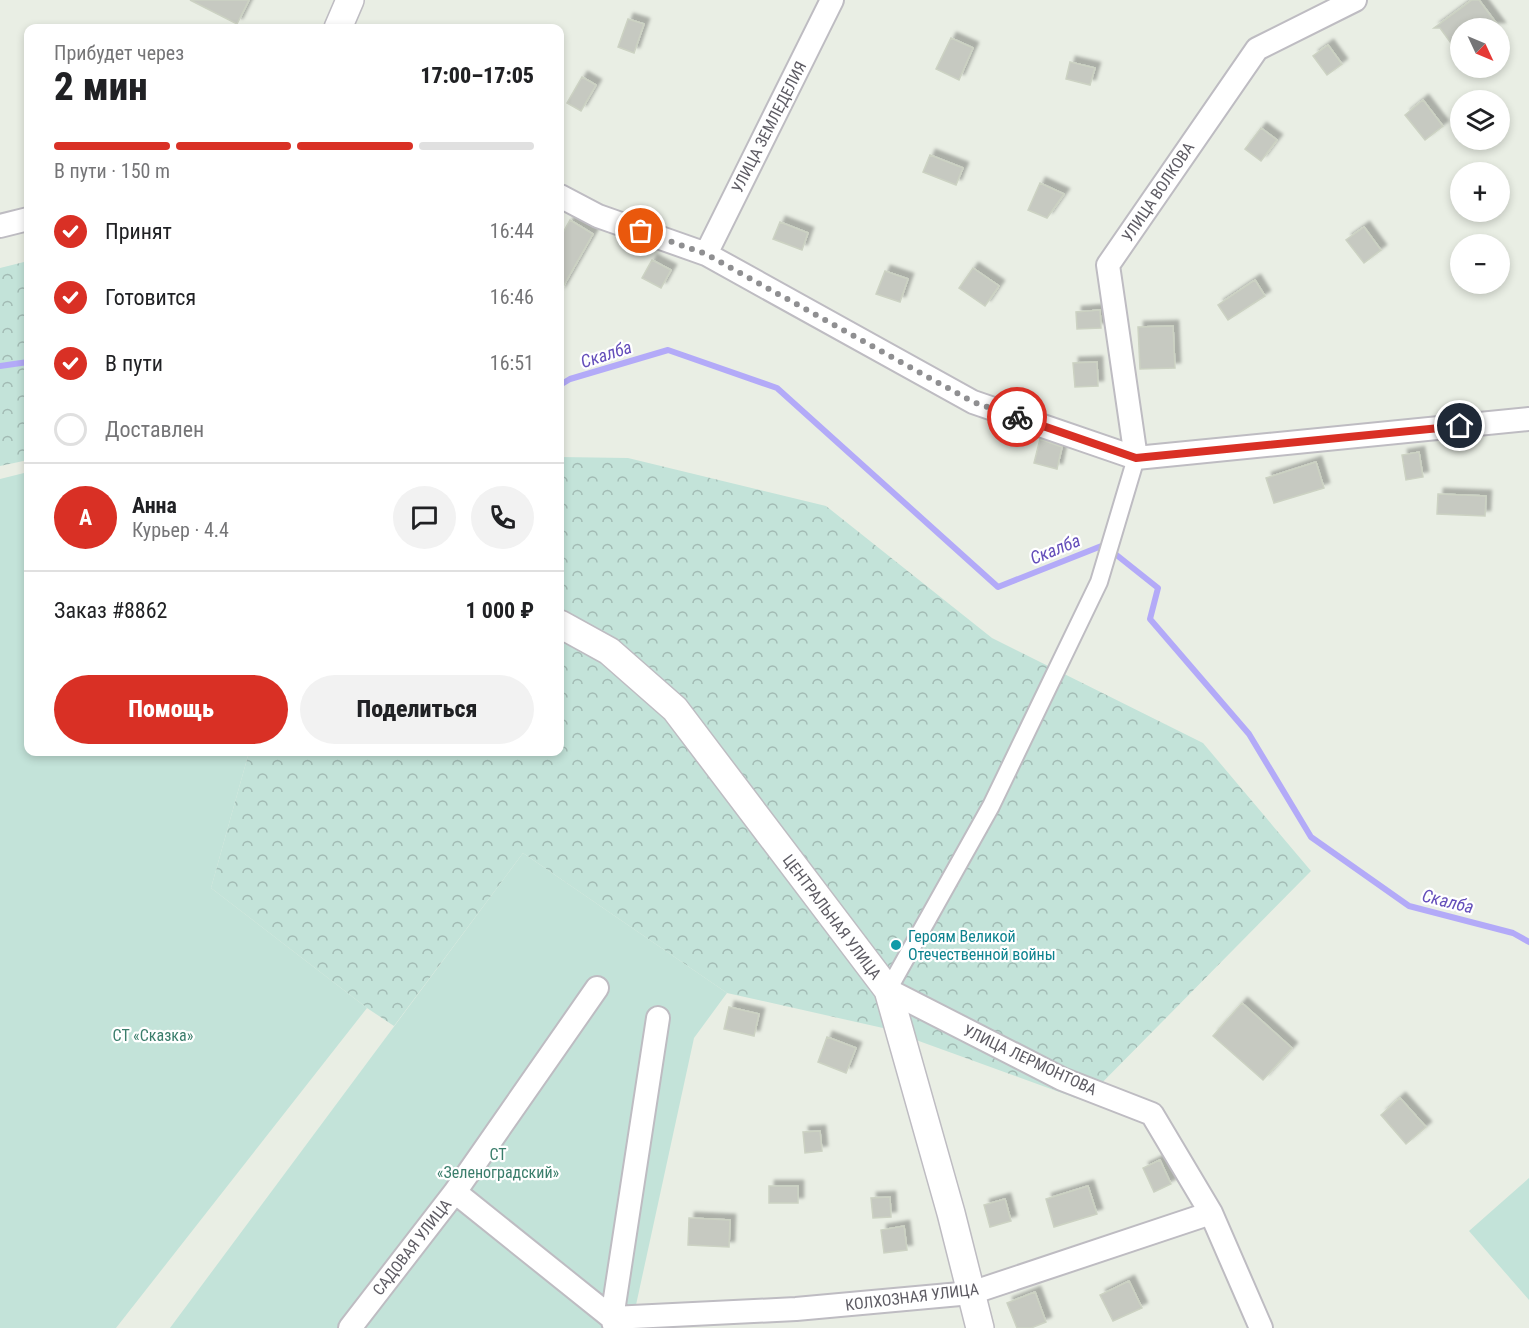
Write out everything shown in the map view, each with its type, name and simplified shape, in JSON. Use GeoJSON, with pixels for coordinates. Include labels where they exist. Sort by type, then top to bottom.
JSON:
{"type":"FeatureCollection","features":[{"type":"Feature","properties":{"kind":"street"},"geometry":{"type":"LineString","coordinates":[[340,24],[350,0]]}},
{"type":"Feature","properties":{"kind":"street","name":"УЛИЦА ЗЕМЛЕДЕЛИЯ"},"geometry":{"type":"LineString","coordinates":[[706,254],[832,0]]}},
{"type":"Feature","properties":{"kind":"street","name":"УЛИЦА ВОЛКОВА"},"geometry":{"type":"LineString","coordinates":[[1136,458],[1108,266],[1257,49],[1355,0]]}},
{"type":"Feature","properties":{"kind":"street"},"geometry":{"type":"LineString","coordinates":[[564,198],[598,216],[706,254],[973,402],[1136,458],[1529,419]]}},
{"type":"Feature","properties":{"kind":"street"},"geometry":{"type":"LineString","coordinates":[[0,226],[24,220]]}},
{"type":"Feature","properties":{"kind":"street"},"geometry":{"type":"LineString","coordinates":[[888,990],[991,806],[1099,582],[1136,458]]}},
{"type":"Feature","properties":{"kind":"street","name":"ЦЕНТРАЛЬНАЯ УЛИЦА"},"geometry":{"type":"LineString","coordinates":[[564,626],[609,651],[675,708],[888,990],[951,1213],[980,1328]]}},
{"type":"Feature","properties":{"kind":"street","name":"САДОВАЯ УЛИЦА"},"geometry":{"type":"LineString","coordinates":[[350,1328],[455,1192],[597,988]]}},
{"type":"Feature","properties":{"kind":"street","name":"УЛИЦА ЛЕРМОНТОВА"},"geometry":{"type":"LineString","coordinates":[[888,990],[1062,1079],[1152,1114],[1211,1213],[1261,1328]]}},
{"type":"Feature","properties":{"kind":"street"},"geometry":{"type":"LineString","coordinates":[[614,1323],[658,1018]]}},
{"type":"Feature","properties":{"kind":"street"},"geometry":{"type":"LineString","coordinates":[[455,1192],[614,1323]]}},
{"type":"Feature","properties":{"kind":"street","name":"КОЛХОЗНАЯ УЛИЦА"},"geometry":{"type":"LineString","coordinates":[[614,1323],[796,1319],[971,1293],[1211,1213]]}},
{"type":"Feature","properties":{"kind":"green space"},"geometry":{"type":"Polygon","coordinates":[[[24,262],[24,461],[0,466],[0,268],[24,262]]]}},
{"type":"Feature","properties":{"kind":"green space"},"geometry":{"type":"Polygon","coordinates":[[[564,457],[628,458],[826,506],[992,638],[1203,743],[1311,871],[1084,1101],[883,1028],[727,993],[523,853],[394,1026],[367,1008],[211,888],[248,756],[564,756],[564,457]]]}},
{"type":"Feature","properties":{"kind":"green space","name":"СТ «Сказка»"},"geometry":{"type":"Polygon","coordinates":[[[24,473],[24,756],[248,756],[211,888],[367,1008],[116,1328],[0,1328],[0,479],[24,473]]]}},
{"type":"Feature","properties":{"kind":"green space","name":"СТ «Зеленоградский»"},"geometry":{"type":"Polygon","coordinates":[[[523,853],[727,993],[694,1038],[631,1328],[170,1328],[523,853]]]}},
{"type":"Feature","properties":{"kind":"green space"},"geometry":{"type":"Polygon","coordinates":[[[1529,1178],[1529,1300],[1469,1231],[1529,1178]]]}},
{"type":"Feature","properties":{"kind":"building"},"geometry":{"type":"Polygon","coordinates":[[[190,0],[249,0],[237,24],[190,0]]]}},
{"type":"Feature","properties":{"kind":"building"},"geometry":{"type":"Polygon","coordinates":[[[1472,0],[1479,0],[1492,18],[1450,18],[1450,42],[1440,28],[1434,28],[1472,0]]]}},
{"type":"Feature","properties":{"kind":"building"},"geometry":{"type":"Polygon","coordinates":[[[628,19],[644,24],[634,53],[618,47],[628,19]]]}},
{"type":"Feature","properties":{"kind":"building"},"geometry":{"type":"Polygon","coordinates":[[[951,38],[973,48],[959,80],[936,69],[951,38]]]}},
{"type":"Feature","properties":{"kind":"building"},"geometry":{"type":"Polygon","coordinates":[[[1328,45],[1342,64],[1327,75],[1313,56],[1328,45]]]}},
{"type":"Feature","properties":{"kind":"building"},"geometry":{"type":"Polygon","coordinates":[[[1070,62],[1095,68],[1090,85],[1066,79],[1070,62]]]}},
{"type":"Feature","properties":{"kind":"building"},"geometry":{"type":"Polygon","coordinates":[[[582,77],[596,85],[581,111],[567,103],[582,77]]]}},
{"type":"Feature","properties":{"kind":"building"},"geometry":{"type":"Polygon","coordinates":[[[1423,100],[1443,126],[1425,140],[1405,115],[1423,100]]]}},
{"type":"Feature","properties":{"kind":"building"},"geometry":{"type":"Polygon","coordinates":[[[1261,128],[1277,140],[1261,161],[1245,149],[1261,128]]]}},
{"type":"Feature","properties":{"kind":"building"},"geometry":{"type":"Polygon","coordinates":[[[930,155],[963,168],[956,185],[923,172],[930,155]]]}},
{"type":"Feature","properties":{"kind":"building"},"geometry":{"type":"Polygon","coordinates":[[[1040,183],[1064,194],[1047,218],[1028,210],[1040,183]]]}},
{"type":"Feature","properties":{"kind":"building"},"geometry":{"type":"Polygon","coordinates":[[[570,220],[593,234],[564,285],[564,231],[570,220]]]}},
{"type":"Feature","properties":{"kind":"building"},"geometry":{"type":"Polygon","coordinates":[[[780,222],[808,233],[802,250],[773,239],[780,222]]]}},
{"type":"Feature","properties":{"kind":"building"},"geometry":{"type":"Polygon","coordinates":[[[1364,227],[1381,250],[1364,263],[1346,240],[1364,227]]]}},
{"type":"Feature","properties":{"kind":"building"},"geometry":{"type":"Polygon","coordinates":[[[652,260],[671,270],[661,288],[642,278],[652,260]]]}},
{"type":"Feature","properties":{"kind":"building"},"geometry":{"type":"Polygon","coordinates":[[[973,268],[999,286],[985,306],[959,288],[973,268]]]}},
{"type":"Feature","properties":{"kind":"building"},"geometry":{"type":"Polygon","coordinates":[[[885,271],[908,279],[900,302],[876,294],[885,271]]]}},
{"type":"Feature","properties":{"kind":"building"},"geometry":{"type":"Polygon","coordinates":[[[1255,280],[1265,296],[1228,320],[1218,305],[1255,280]]]}},
{"type":"Feature","properties":{"kind":"building"},"geometry":{"type":"Polygon","coordinates":[[[1100,310],[1101,328],[1077,329],[1076,312],[1100,310]]]}},
{"type":"Feature","properties":{"kind":"building"},"geometry":{"type":"Polygon","coordinates":[[[1173,326],[1175,368],[1140,369],[1138,327],[1173,326]]]}},
{"type":"Feature","properties":{"kind":"building"},"geometry":{"type":"Polygon","coordinates":[[[1097,362],[1098,386],[1075,387],[1073,363],[1097,362]]]}},
{"type":"Feature","properties":{"kind":"building"},"geometry":{"type":"Polygon","coordinates":[[[1040,439],[1062,447],[1057,469],[1034,463],[1040,439]]]}},
{"type":"Feature","properties":{"kind":"building"},"geometry":{"type":"Polygon","coordinates":[[[1419,452],[1423,477],[1406,480],[1402,455],[1419,452]]]}},
{"type":"Feature","properties":{"kind":"building"},"geometry":{"type":"Polygon","coordinates":[[[1316,462],[1324,488],[1274,503],[1266,478],[1316,462]]]}},
{"type":"Feature","properties":{"kind":"building"},"geometry":{"type":"Polygon","coordinates":[[[1438,494],[1486,496],[1485,516],[1437,514],[1438,494]]]}},
{"type":"Feature","properties":{"kind":"building"},"geometry":{"type":"Polygon","coordinates":[[[1242,1003],[1292,1048],[1263,1080],[1213,1036],[1242,1003]]]}},
{"type":"Feature","properties":{"kind":"building"},"geometry":{"type":"Polygon","coordinates":[[[729,1007],[759,1014],[754,1036],[724,1029],[729,1007]]]}},
{"type":"Feature","properties":{"kind":"building"},"geometry":{"type":"Polygon","coordinates":[[[827,1037],[856,1048],[846,1073],[818,1062],[827,1037]]]}},
{"type":"Feature","properties":{"kind":"building"},"geometry":{"type":"Polygon","coordinates":[[[1400,1098],[1426,1127],[1406,1144],[1381,1115],[1400,1098]]]}},
{"type":"Feature","properties":{"kind":"building"},"geometry":{"type":"Polygon","coordinates":[[[820,1131],[822,1151],[805,1153],[803,1132],[820,1131]]]}},
{"type":"Feature","properties":{"kind":"building"},"geometry":{"type":"Polygon","coordinates":[[[1160,1160],[1171,1184],[1154,1192],[1143,1168],[1160,1160]]]}},
{"type":"Feature","properties":{"kind":"building"},"geometry":{"type":"Polygon","coordinates":[[[769,1186],[798,1186],[798,1203],[769,1203],[769,1186]]]}},
{"type":"Feature","properties":{"kind":"building"},"geometry":{"type":"Polygon","coordinates":[[[1088,1186],[1097,1214],[1054,1227],[1046,1199],[1088,1186]]]}},
{"type":"Feature","properties":{"kind":"building"},"geometry":{"type":"Polygon","coordinates":[[[890,1197],[891,1217],[873,1218],[871,1198],[890,1197]]]}},
{"type":"Feature","properties":{"kind":"building"},"geometry":{"type":"Polygon","coordinates":[[[1005,1199],[1011,1221],[990,1227],[984,1205],[1005,1199]]]}},
{"type":"Feature","properties":{"kind":"building"},"geometry":{"type":"Polygon","coordinates":[[[689,1218],[730,1220],[729,1247],[688,1245],[689,1218]]]}},
{"type":"Feature","properties":{"kind":"building"},"geometry":{"type":"Polygon","coordinates":[[[904,1226],[907,1250],[884,1253],[881,1230],[904,1226]]]}},
{"type":"Feature","properties":{"kind":"building"},"geometry":{"type":"Polygon","coordinates":[[[1129,1281],[1142,1308],[1113,1321],[1100,1295],[1129,1281]]]}},
{"type":"Feature","properties":{"kind":"building"},"geometry":{"type":"Polygon","coordinates":[[[1035,1292],[1046,1322],[1031,1328],[1017,1328],[1007,1303],[1035,1292]]]}},
{"type":"Feature","properties":{"kind":"waterway","name":"Скалба"},"geometry":{"type":"LineString","coordinates":[[564,383],[668,350],[777,388],[998,587],[1104,545],[1158,588],[1150,619],[1249,734],[1311,837],[1409,906],[1513,933],[1529,942]]}},
{"type":"Feature","properties":{"kind":"waterway","name":"Скалба"},"geometry":{"type":"LineString","coordinates":[[0,366],[24,363]]}},
{"type":"Feature","properties":{"kind":"way so far"},"geometry":{"type":"LineString","coordinates":[[641,231],[706,254],[973,402],[1017,417]]}},
{"type":"Feature","properties":{"kind":"place","name":"Героям Великой Отечественной войны"},"geometry":{"type":"Point","coordinates":[896,945]}},
{"type":"Feature","properties":{"kind":"route"},"geometry":{"type":"LineString","coordinates":[[1017,417],[1136,458],[1460,426]]}}]}
